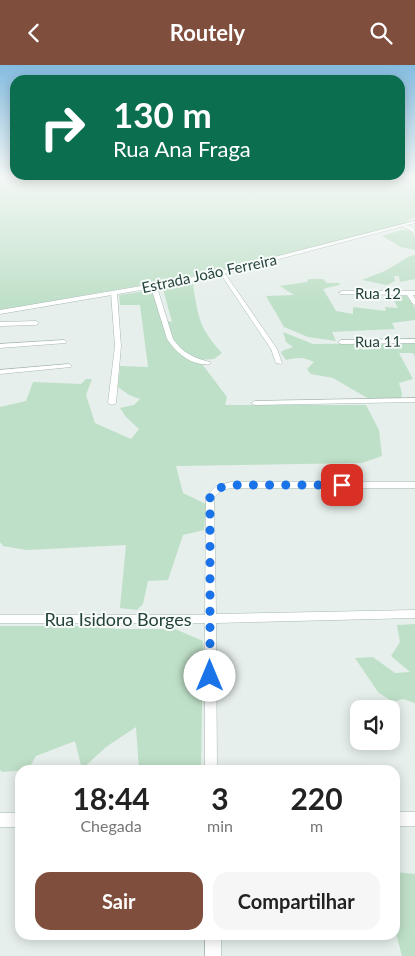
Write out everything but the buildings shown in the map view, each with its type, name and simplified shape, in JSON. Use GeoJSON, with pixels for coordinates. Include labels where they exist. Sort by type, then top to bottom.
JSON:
{"type":"FeatureCollection","features":[{"type":"Feature","properties":{"kind":"street","name":"Estrada João Ferreira"},"geometry":{"type":"LineString","coordinates":[[0,312],[154,287],[222,273],[415,222]]}},
{"type":"Feature","properties":{"kind":"street"},"geometry":{"type":"LineString","coordinates":[[404,226],[413,228],[415,233]]}},
{"type":"Feature","properties":{"kind":"street"},"geometry":{"type":"LineString","coordinates":[[222,273],[274,349],[279,363]]}},
{"type":"Feature","properties":{"kind":"street"},"geometry":{"type":"LineString","coordinates":[[154,287],[170,339],[174,346],[187,357],[208,363]]}},
{"type":"Feature","properties":{"kind":"street"},"geometry":{"type":"LineString","coordinates":[[112,403],[118,346],[114,293]]}},
{"type":"Feature","properties":{"kind":"street","name":"Rua 12"},"geometry":{"type":"LineString","coordinates":[[342,293],[412,293]]}},
{"type":"Feature","properties":{"kind":"street"},"geometry":{"type":"LineString","coordinates":[[412,293],[415,303]]}},
{"type":"Feature","properties":{"kind":"street"},"geometry":{"type":"LineString","coordinates":[[0,324],[36,323]]}},
{"type":"Feature","properties":{"kind":"street","name":"Rua 11"},"geometry":{"type":"LineString","coordinates":[[341,342],[415,341]]}},
{"type":"Feature","properties":{"kind":"street"},"geometry":{"type":"LineString","coordinates":[[0,347],[64,342]]}},
{"type":"Feature","properties":{"kind":"street"},"geometry":{"type":"LineString","coordinates":[[0,372],[69,366]]}},
{"type":"Feature","properties":{"kind":"street"},"geometry":{"type":"LineString","coordinates":[[255,403],[415,400]]}},
{"type":"Feature","properties":{"kind":"street"},"geometry":{"type":"LineString","coordinates":[[210,765],[208,500],[219,488],[231,485],[415,485]]}},
{"type":"Feature","properties":{"kind":"street","name":"Rua Isidoro Borges"},"geometry":{"type":"LineString","coordinates":[[0,619],[209,619],[415,614]]}},
{"type":"Feature","properties":{"kind":"street"},"geometry":{"type":"LineString","coordinates":[[400,819],[415,819]]}},
{"type":"Feature","properties":{"kind":"street"},"geometry":{"type":"LineString","coordinates":[[0,820],[15,820]]}},
{"type":"Feature","properties":{"kind":"street"},"geometry":{"type":"LineString","coordinates":[[213,940],[213,956]]}},
{"type":"Feature","properties":{"kind":"green space"},"geometry":{"type":"Polygon","coordinates":[[[0,219],[412,219],[401,225],[218,272],[0,310],[0,219]]]}},
{"type":"Feature","properties":{"kind":"green space"},"geometry":{"type":"Polygon","coordinates":[[[402,230],[411,231],[415,237],[415,250],[401,247],[382,236],[402,230]]]}},
{"type":"Feature","properties":{"kind":"green space"},"geometry":{"type":"Polygon","coordinates":[[[415,255],[415,279],[400,282],[399,276],[394,276],[395,281],[387,285],[362,280],[385,271],[415,255]]]}},
{"type":"Feature","properties":{"kind":"green space"},"geometry":{"type":"Polygon","coordinates":[[[309,279],[323,279],[327,283],[340,283],[339,285],[323,289],[336,311],[353,314],[353,307],[386,311],[385,307],[398,308],[391,295],[407,296],[415,308],[415,320],[392,323],[395,329],[332,332],[336,341],[308,337],[284,327],[266,296],[294,295],[280,286],[307,282],[309,279]]]}},
{"type":"Feature","properties":{"kind":"green space"},"geometry":{"type":"Polygon","coordinates":[[[193,284],[196,305],[204,329],[222,353],[214,359],[199,360],[227,397],[225,405],[366,405],[379,430],[382,456],[362,463],[176,466],[183,493],[206,504],[204,530],[183,535],[168,580],[148,581],[143,604],[137,610],[120,608],[126,545],[27,550],[3,546],[0,542],[0,407],[26,401],[33,382],[81,384],[86,379],[92,379],[86,395],[95,423],[131,439],[139,429],[126,417],[120,408],[134,405],[140,399],[129,395],[118,387],[120,366],[148,367],[140,305],[120,305],[119,295],[153,290],[162,320],[172,322],[163,289],[193,284]]]}},
{"type":"Feature","properties":{"kind":"green space"},"geometry":{"type":"Polygon","coordinates":[[[283,332],[313,344],[415,343],[415,356],[413,353],[399,353],[413,379],[399,383],[402,393],[401,399],[369,399],[333,378],[311,374],[307,369],[314,362],[300,358],[286,360],[281,353],[282,351],[293,347],[286,342],[283,332]]]}},
{"type":"Feature","properties":{"kind":"green space"},"geometry":{"type":"Polygon","coordinates":[[[415,624],[415,703],[403,699],[390,700],[378,692],[355,658],[373,657],[395,673],[410,672],[391,656],[400,642],[397,625],[415,624]]]}},
{"type":"Feature","properties":{"kind":"green space"},"geometry":{"type":"Polygon","coordinates":[[[0,626],[175,629],[203,641],[201,765],[139,765],[136,727],[106,747],[86,765],[81,765],[75,741],[36,756],[31,765],[15,765],[15,771],[2,772],[0,770],[0,626]]]}},
{"type":"Feature","properties":{"kind":"green space"},"geometry":{"type":"Polygon","coordinates":[[[400,872],[415,874],[415,956],[402,956],[398,940],[400,940],[400,872]]]}},
{"type":"Feature","properties":{"kind":"route"},"geometry":{"type":"LineString","coordinates":[[210,676],[208,500],[210,496],[219,488],[231,485],[342,485]]}}]}
